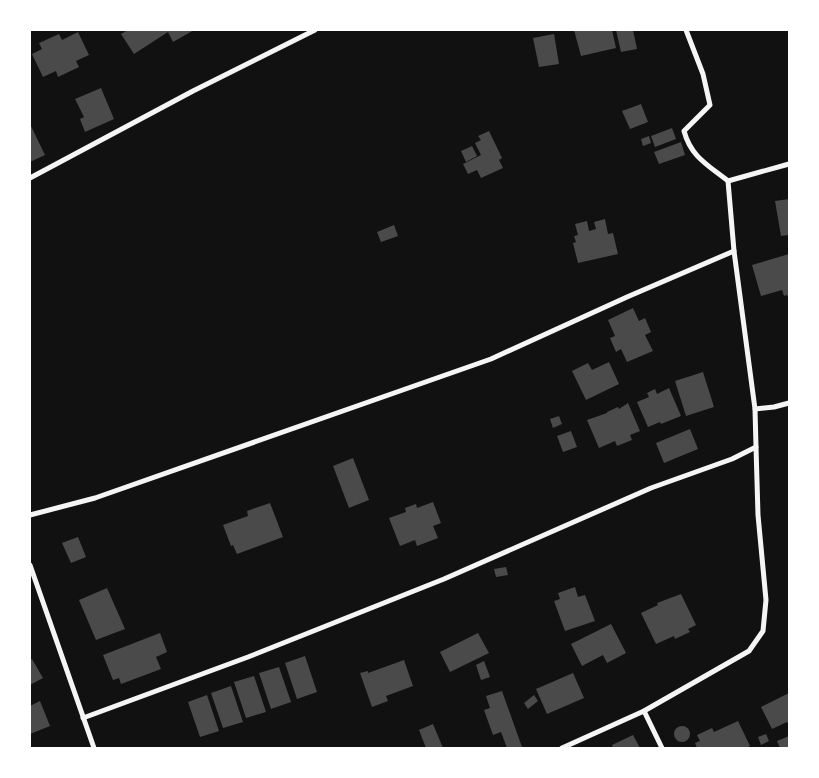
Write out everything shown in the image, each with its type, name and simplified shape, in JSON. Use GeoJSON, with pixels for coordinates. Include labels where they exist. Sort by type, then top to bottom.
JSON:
{"type":"FeatureCollection","features":[{"type":"Feature","properties":{"kind":"street"},"geometry":{"type":"LineString","coordinates":[[30,178],[193,91],[315,30]]}},
{"type":"Feature","properties":{"kind":"street"},"geometry":{"type":"LineString","coordinates":[[562,748],[644,711],[749,651],[763,631],[766,600],[758,515],[755,409],[734,251],[728,181],[701,161],[688,145],[684,131],[710,105],[703,74],[686,30]]}},
{"type":"Feature","properties":{"kind":"street"},"geometry":{"type":"LineString","coordinates":[[728,181],[789,164]]}},
{"type":"Feature","properties":{"kind":"street"},"geometry":{"type":"LineString","coordinates":[[30,516],[95,498],[491,359],[734,251]]}},
{"type":"Feature","properties":{"kind":"street"},"geometry":{"type":"LineString","coordinates":[[755,409],[789,403]]}},
{"type":"Feature","properties":{"kind":"street"},"geometry":{"type":"LineString","coordinates":[[83,718],[248,657],[436,582],[651,488],[732,459],[756,447]]}},
{"type":"Feature","properties":{"kind":"street"},"geometry":{"type":"LineString","coordinates":[[30,565],[94,748]]}},
{"type":"Feature","properties":{"kind":"street"},"geometry":{"type":"LineString","coordinates":[[644,711],[662,748]]}},
{"type":"Feature","properties":{"kind":"building"},"geometry":{"type":"Polygon","coordinates":[[[128,30],[194,30],[173,42],[168,32],[134,54],[121,34],[128,30]]]}},
{"type":"Feature","properties":{"kind":"building"},"geometry":{"type":"Polygon","coordinates":[[[574,30],[612,30],[616,48],[581,56],[574,30]]]}},
{"type":"Feature","properties":{"kind":"building"},"geometry":{"type":"Polygon","coordinates":[[[616,30],[633,30],[637,49],[621,52],[616,30]]]}},
{"type":"Feature","properties":{"kind":"building"},"geometry":{"type":"Polygon","coordinates":[[[78,32],[89,55],[76,61],[79,67],[58,77],[56,71],[43,77],[32,54],[42,49],[39,43],[59,34],[62,40],[78,32]]]}},
{"type":"Feature","properties":{"kind":"building"},"geometry":{"type":"Polygon","coordinates":[[[554,34],[559,64],[539,67],[533,38],[554,34]]]}},
{"type":"Feature","properties":{"kind":"building"},"geometry":{"type":"Polygon","coordinates":[[[101,88],[114,119],[85,132],[80,119],[84,117],[75,99],[101,88]]]}},
{"type":"Feature","properties":{"kind":"building"},"geometry":{"type":"Polygon","coordinates":[[[641,104],[648,122],[630,129],[622,111],[641,104]]]}},
{"type":"Feature","properties":{"kind":"building"},"geometry":{"type":"Polygon","coordinates":[[[30,124],[45,155],[30,162],[30,124]]]}},
{"type":"Feature","properties":{"kind":"building"},"geometry":{"type":"Polygon","coordinates":[[[672,128],[676,139],[655,147],[651,136],[672,128]]]}},
{"type":"Feature","properties":{"kind":"building"},"geometry":{"type":"Polygon","coordinates":[[[489,131],[502,158],[499,160],[503,168],[481,178],[477,170],[468,174],[463,164],[481,155],[475,143],[481,140],[478,136],[489,131]]]}},
{"type":"Feature","properties":{"kind":"building"},"geometry":{"type":"Polygon","coordinates":[[[649,136],[651,143],[643,146],[641,139],[649,136]]]}},
{"type":"Feature","properties":{"kind":"building"},"geometry":{"type":"Polygon","coordinates":[[[681,142],[685,155],[659,164],[654,152],[681,142]]]}},
{"type":"Feature","properties":{"kind":"building"},"geometry":{"type":"Polygon","coordinates":[[[472,146],[477,156],[466,162],[461,151],[472,146]]]}},
{"type":"Feature","properties":{"kind":"building"},"geometry":{"type":"Polygon","coordinates":[[[789,199],[789,235],[781,236],[775,201],[789,199]]]}},
{"type":"Feature","properties":{"kind":"building"},"geometry":{"type":"Polygon","coordinates":[[[605,219],[608,234],[613,233],[618,254],[578,263],[573,243],[576,242],[574,236],[578,235],[575,224],[587,221],[589,231],[596,229],[594,222],[605,219]]]}},
{"type":"Feature","properties":{"kind":"building"},"geometry":{"type":"Polygon","coordinates":[[[394,225],[398,236],[381,242],[377,232],[394,225]]]}},
{"type":"Feature","properties":{"kind":"building"},"geometry":{"type":"Polygon","coordinates":[[[789,254],[789,299],[787,295],[784,296],[782,290],[761,296],[752,265],[789,254]]]}},
{"type":"Feature","properties":{"kind":"building"},"geometry":{"type":"Polygon","coordinates":[[[633,308],[639,321],[645,318],[651,332],[645,335],[653,351],[627,362],[621,349],[616,352],[610,338],[615,336],[608,320],[633,308]]]}},
{"type":"Feature","properties":{"kind":"building"},"geometry":{"type":"Polygon","coordinates":[[[609,362],[619,384],[586,400],[572,371],[588,363],[592,370],[609,362]]]}},
{"type":"Feature","properties":{"kind":"building"},"geometry":{"type":"Polygon","coordinates":[[[703,372],[714,407],[686,416],[675,381],[703,372]]]}},
{"type":"Feature","properties":{"kind":"building"},"geometry":{"type":"Polygon","coordinates":[[[669,388],[681,416],[648,427],[637,402],[649,397],[647,393],[655,389],[657,394],[669,388]]]}},
{"type":"Feature","properties":{"kind":"building"},"geometry":{"type":"Polygon","coordinates":[[[628,403],[640,431],[630,435],[632,440],[617,446],[615,441],[599,448],[587,420],[618,407],[619,409],[628,403]]]}},
{"type":"Feature","properties":{"kind":"building"},"geometry":{"type":"Polygon","coordinates":[[[559,416],[562,424],[553,428],[550,419],[559,416]]]}},
{"type":"Feature","properties":{"kind":"building"},"geometry":{"type":"Polygon","coordinates":[[[690,429],[698,449],[664,463],[656,443],[690,429]]]}},
{"type":"Feature","properties":{"kind":"building"},"geometry":{"type":"Polygon","coordinates":[[[571,431],[577,447],[563,452],[557,436],[571,431]]]}},
{"type":"Feature","properties":{"kind":"building"},"geometry":{"type":"Polygon","coordinates":[[[353,458],[369,500],[349,508],[333,466],[353,458]]]}},
{"type":"Feature","properties":{"kind":"building"},"geometry":{"type":"Polygon","coordinates":[[[433,502],[441,523],[433,526],[438,538],[417,546],[415,540],[400,546],[389,518],[406,512],[405,508],[416,504],[417,508],[433,502]]]}},
{"type":"Feature","properties":{"kind":"building"},"geometry":{"type":"Polygon","coordinates":[[[270,503],[283,537],[237,554],[233,545],[231,546],[223,525],[248,516],[247,511],[270,503]]]}},
{"type":"Feature","properties":{"kind":"building"},"geometry":{"type":"Polygon","coordinates":[[[78,537],[86,557],[71,563],[62,543],[78,537]]]}},
{"type":"Feature","properties":{"kind":"building"},"geometry":{"type":"Polygon","coordinates":[[[506,567],[508,575],[496,577],[494,569],[506,567]]]}},
{"type":"Feature","properties":{"kind":"building"},"geometry":{"type":"Polygon","coordinates":[[[575,587],[578,597],[585,595],[595,621],[565,631],[554,601],[560,599],[558,593],[575,587]]]}},
{"type":"Feature","properties":{"kind":"building"},"geometry":{"type":"Polygon","coordinates":[[[107,588],[125,629],[96,640],[79,600],[107,588]]]}},
{"type":"Feature","properties":{"kind":"building"},"geometry":{"type":"Polygon","coordinates":[[[681,594],[696,625],[688,629],[690,632],[675,639],[674,636],[656,644],[641,613],[658,605],[657,603],[681,594]]]}},
{"type":"Feature","properties":{"kind":"building"},"geometry":{"type":"Polygon","coordinates":[[[611,624],[626,653],[607,663],[603,655],[582,666],[571,644],[611,624]]]}},
{"type":"Feature","properties":{"kind":"building"},"geometry":{"type":"Polygon","coordinates":[[[160,633],[167,652],[156,657],[161,669],[121,684],[119,678],[113,680],[103,655],[160,633]]]}},
{"type":"Feature","properties":{"kind":"building"},"geometry":{"type":"Polygon","coordinates":[[[478,633],[489,653],[450,672],[440,652],[478,633]]]}},
{"type":"Feature","properties":{"kind":"building"},"geometry":{"type":"Polygon","coordinates":[[[305,656],[317,692],[297,699],[285,663],[305,656]]]}},
{"type":"Feature","properties":{"kind":"building"},"geometry":{"type":"Polygon","coordinates":[[[32,659],[43,678],[30,685],[30,660],[32,659]]]}},
{"type":"Feature","properties":{"kind":"building"},"geometry":{"type":"Polygon","coordinates":[[[404,660],[413,686],[386,696],[388,701],[372,707],[360,673],[368,671],[368,673],[404,660]]]}},
{"type":"Feature","properties":{"kind":"building"},"geometry":{"type":"Polygon","coordinates":[[[484,661],[490,677],[481,680],[476,665],[484,661]]]}},
{"type":"Feature","properties":{"kind":"building"},"geometry":{"type":"Polygon","coordinates":[[[279,667],[291,702],[271,709],[259,673],[279,667]]]}},
{"type":"Feature","properties":{"kind":"building"},"geometry":{"type":"Polygon","coordinates":[[[573,673],[584,698],[547,714],[536,689],[573,673]]]}},
{"type":"Feature","properties":{"kind":"building"},"geometry":{"type":"Polygon","coordinates":[[[254,676],[266,712],[246,718],[234,682],[254,676]]]}},
{"type":"Feature","properties":{"kind":"building"},"geometry":{"type":"Polygon","coordinates":[[[231,686],[243,722],[223,728],[211,693],[231,686]]]}},
{"type":"Feature","properties":{"kind":"building"},"geometry":{"type":"Polygon","coordinates":[[[502,691],[522,747],[519,748],[507,748],[501,732],[493,735],[484,710],[490,708],[486,696],[502,691]]]}},
{"type":"Feature","properties":{"kind":"building"},"geometry":{"type":"Polygon","coordinates":[[[789,693],[789,725],[787,722],[772,729],[761,707],[789,693]]]}},
{"type":"Feature","properties":{"kind":"building"},"geometry":{"type":"Polygon","coordinates":[[[207,695],[219,731],[200,737],[188,702],[207,695]]]}},
{"type":"Feature","properties":{"kind":"building"},"geometry":{"type":"Polygon","coordinates":[[[534,695],[538,701],[528,709],[524,703],[534,695]]]}},
{"type":"Feature","properties":{"kind":"building"},"geometry":{"type":"Polygon","coordinates":[[[40,701],[50,726],[30,734],[30,706],[40,701]]]}},
{"type":"Feature","properties":{"kind":"building"},"geometry":{"type":"Polygon","coordinates":[[[738,721],[750,746],[746,748],[697,748],[695,743],[700,741],[697,735],[712,728],[714,732],[738,721]]]}},
{"type":"Feature","properties":{"kind":"building"},"geometry":{"type":"Polygon","coordinates":[[[433,724],[443,748],[426,748],[419,730],[433,724]]]}},
{"type":"Feature","properties":{"kind":"building"},"geometry":{"type":"Polygon","coordinates":[[[682,726],[688,728],[690,734],[688,740],[682,742],[676,740],[674,734],[676,728],[682,726]]]}},
{"type":"Feature","properties":{"kind":"building"},"geometry":{"type":"Polygon","coordinates":[[[766,734],[769,741],[761,745],[758,737],[766,734]]]}},
{"type":"Feature","properties":{"kind":"building"},"geometry":{"type":"Polygon","coordinates":[[[633,735],[640,748],[613,748],[612,745],[633,735]]]}},
{"type":"Feature","properties":{"kind":"building"},"geometry":{"type":"Polygon","coordinates":[[[789,736],[789,748],[780,748],[777,741],[789,736]]]}}]}
